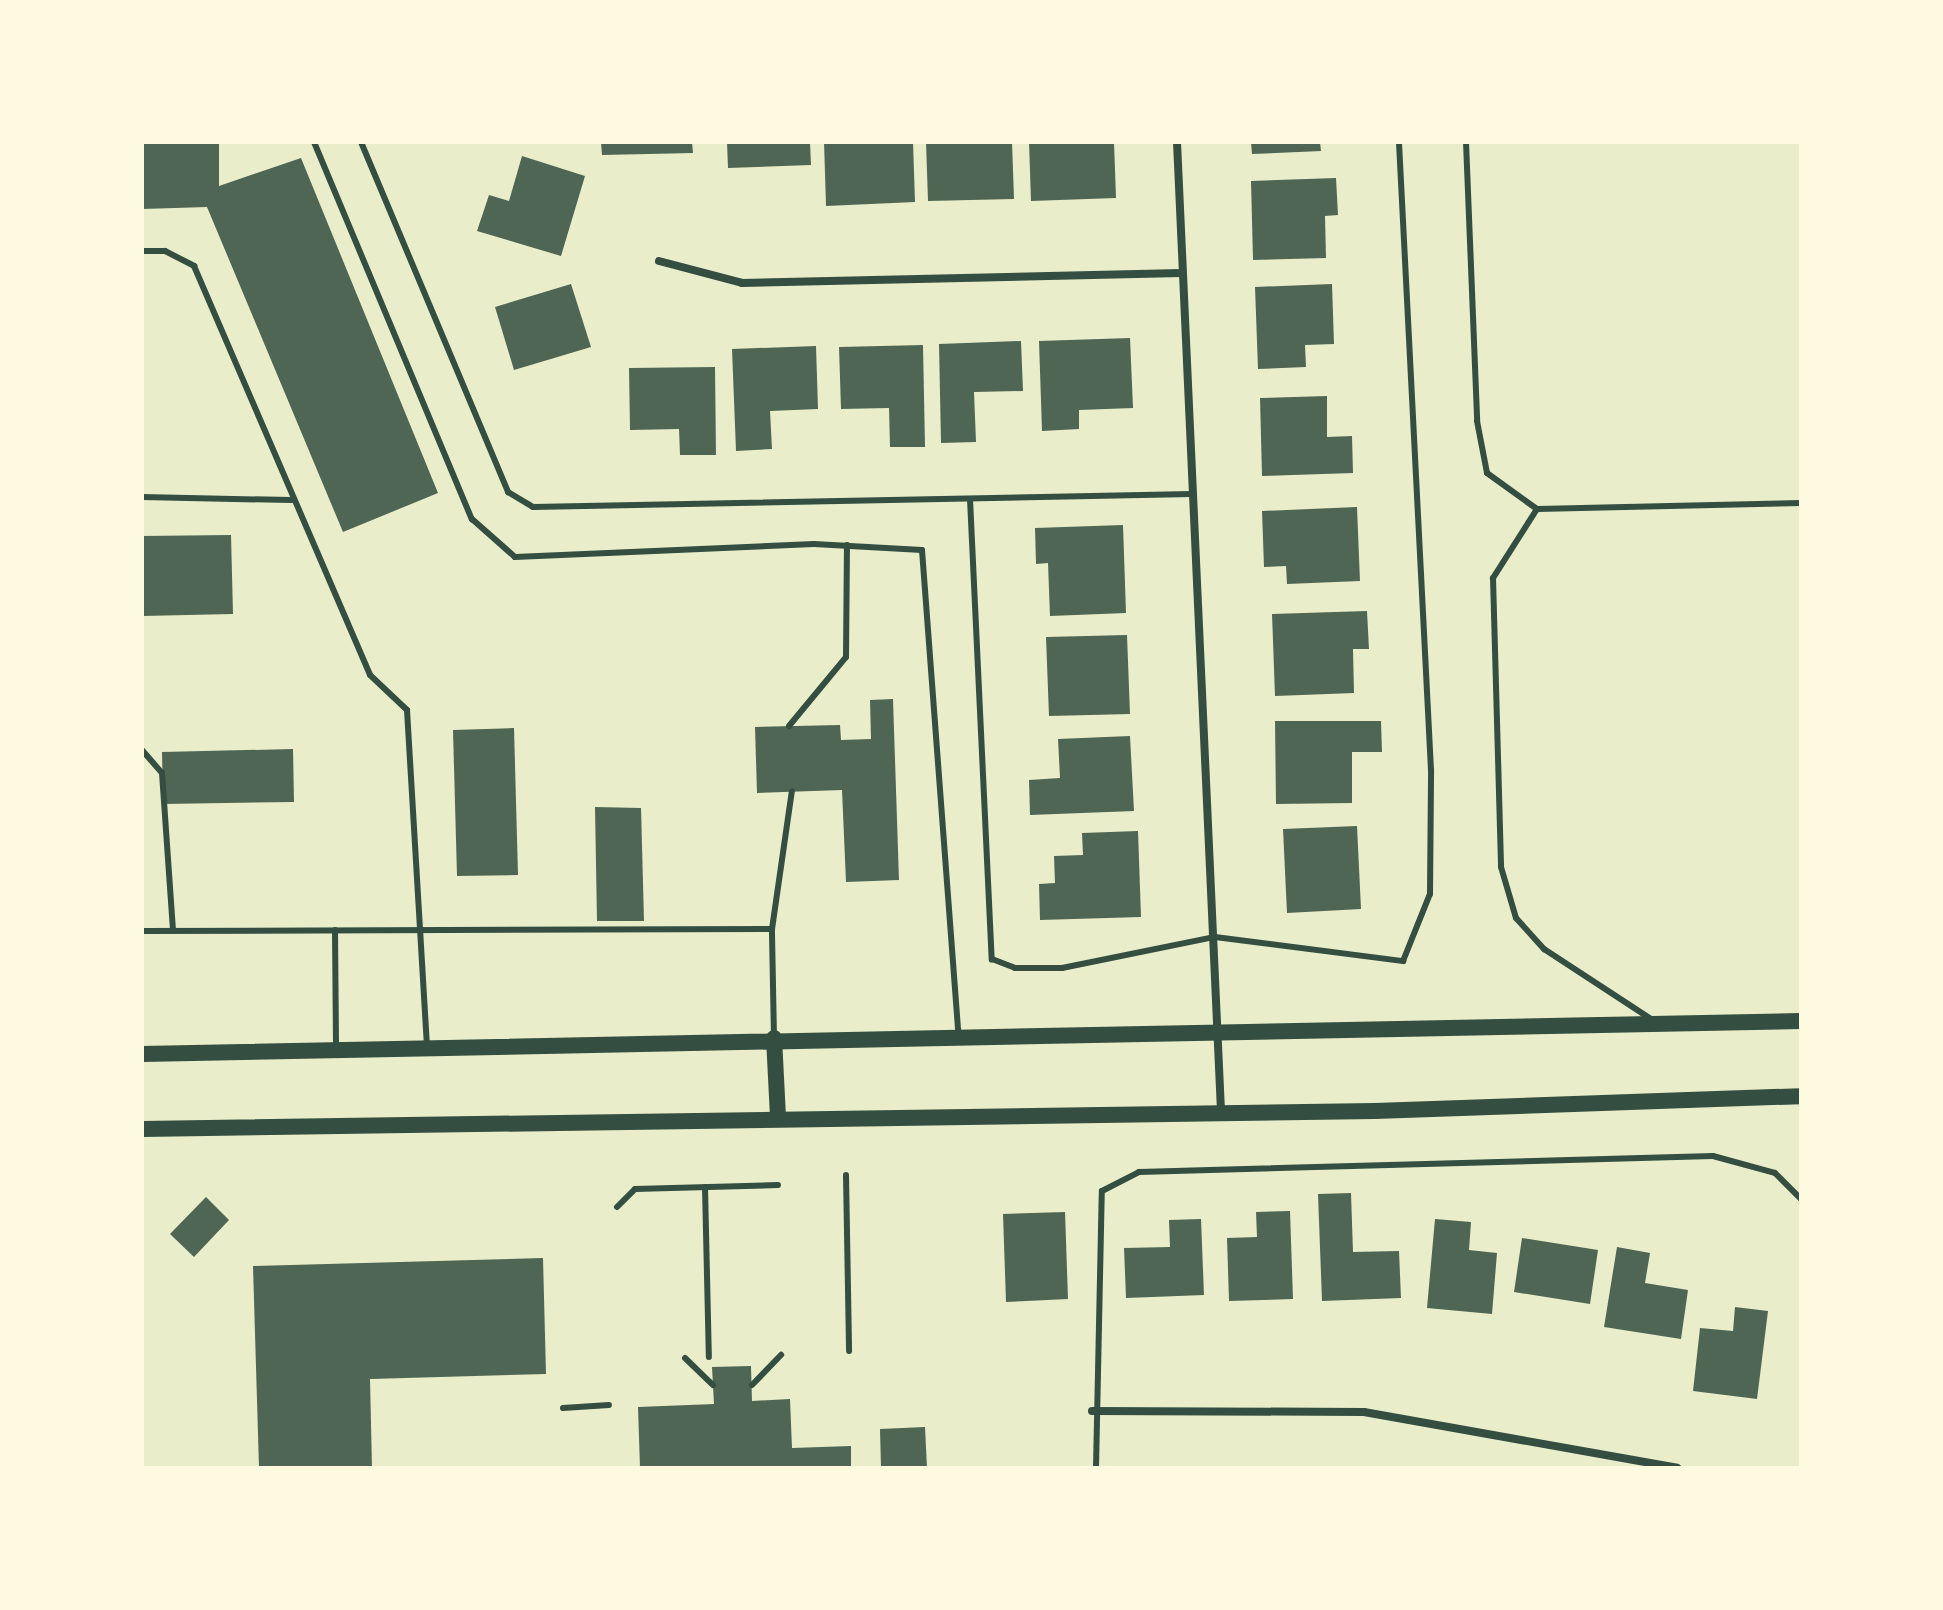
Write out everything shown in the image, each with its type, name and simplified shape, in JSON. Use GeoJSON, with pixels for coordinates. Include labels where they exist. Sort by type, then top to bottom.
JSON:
{"type":"FeatureCollection","features":[{"type":"Feature","properties":{"kind":"main road"},"geometry":{"type":"LineString","coordinates":[[142,1054],[958,1034],[1801,1021]]}},
{"type":"Feature","properties":{"kind":"main road"},"geometry":{"type":"LineString","coordinates":[[774,1038],[778,1116]]}},
{"type":"Feature","properties":{"kind":"main road"},"geometry":{"type":"LineString","coordinates":[[142,1129],[778,1116],[1221,1112],[1801,1096]]}},
{"type":"Feature","properties":{"kind":"street"},"geometry":{"type":"LineString","coordinates":[[1177,142],[1221,1112]]}},
{"type":"Feature","properties":{"kind":"street"},"geometry":{"type":"LineString","coordinates":[[659,261],[742,283],[1181,273]]}},
{"type":"Feature","properties":{"kind":"street"},"geometry":{"type":"LineString","coordinates":[[1092,1411],[1364,1412],[1677,1468]]}},
{"type":"Feature","properties":{"kind":"lane"},"geometry":{"type":"LineString","coordinates":[[314,142],[472,519],[515,557],[847,545],[922,550],[958,1034]]}},
{"type":"Feature","properties":{"kind":"lane"},"geometry":{"type":"LineString","coordinates":[[361,142],[508,492],[533,507],[1192,494]]}},
{"type":"Feature","properties":{"kind":"lane"},"geometry":{"type":"LineString","coordinates":[[970,499],[992,959],[1015,968],[1062,968],[1215,937],[1403,961],[1430,894],[1431,770],[1399,142]]}},
{"type":"Feature","properties":{"kind":"lane"},"geometry":{"type":"LineString","coordinates":[[1466,142],[1477,421],[1487,473],[1537,509],[1801,503]]}},
{"type":"Feature","properties":{"kind":"lane"},"geometry":{"type":"LineString","coordinates":[[142,251],[165,251],[194,266],[291,500],[370,675],[407,710],[423,930],[427,1047]]}},
{"type":"Feature","properties":{"kind":"lane"},"geometry":{"type":"LineString","coordinates":[[142,497],[291,500]]}},
{"type":"Feature","properties":{"kind":"lane"},"geometry":{"type":"LineString","coordinates":[[1537,509],[1493,578],[1501,867],[1516,918],[1544,949],[1658,1023]]}},
{"type":"Feature","properties":{"kind":"lane"},"geometry":{"type":"LineString","coordinates":[[789,726],[846,657],[847,545]]}},
{"type":"Feature","properties":{"kind":"lane"},"geometry":{"type":"LineString","coordinates":[[142,750],[162,773],[173,931]]}},
{"type":"Feature","properties":{"kind":"lane"},"geometry":{"type":"LineString","coordinates":[[774,1038],[772,929],[792,791]]}},
{"type":"Feature","properties":{"kind":"lane"},"geometry":{"type":"LineString","coordinates":[[142,931],[772,929]]}},
{"type":"Feature","properties":{"kind":"lane"},"geometry":{"type":"LineString","coordinates":[[335,930],[336,1050]]}},
{"type":"Feature","properties":{"kind":"lane"},"geometry":{"type":"LineString","coordinates":[[1096,1468],[1092,1411],[1102,1191],[1139,1172],[1713,1156],[1775,1173],[1801,1199]]}},
{"type":"Feature","properties":{"kind":"lane"},"geometry":{"type":"LineString","coordinates":[[846,1175],[849,1351]]}},
{"type":"Feature","properties":{"kind":"lane"},"geometry":{"type":"LineString","coordinates":[[617,1207],[635,1189],[778,1185]]}},
{"type":"Feature","properties":{"kind":"lane"},"geometry":{"type":"LineString","coordinates":[[705,1187],[709,1357]]}},
{"type":"Feature","properties":{"kind":"lane"},"geometry":{"type":"LineString","coordinates":[[752,1385],[781,1355]]}},
{"type":"Feature","properties":{"kind":"lane"},"geometry":{"type":"LineString","coordinates":[[685,1358],[713,1385]]}},
{"type":"Feature","properties":{"kind":"lane"},"geometry":{"type":"LineString","coordinates":[[563,1408],[609,1405]]}},
{"type":"Feature","properties":{"kind":"building"},"geometry":{"type":"Polygon","coordinates":[[[142,142],[219,142],[219,186],[301,158],[438,493],[343,532],[207,207],[142,209],[142,142]]]}},
{"type":"Feature","properties":{"kind":"building"},"geometry":{"type":"Polygon","coordinates":[[[601,142],[692,142],[693,153],[602,155],[601,142]]]}},
{"type":"Feature","properties":{"kind":"building"},"geometry":{"type":"Polygon","coordinates":[[[727,142],[810,142],[811,165],[728,168],[727,142]]]}},
{"type":"Feature","properties":{"kind":"building"},"geometry":{"type":"Polygon","coordinates":[[[824,142],[913,142],[915,202],[826,206],[824,142]]]}},
{"type":"Feature","properties":{"kind":"building"},"geometry":{"type":"Polygon","coordinates":[[[926,142],[1012,142],[1014,199],[928,201],[926,142]]]}},
{"type":"Feature","properties":{"kind":"building"},"geometry":{"type":"Polygon","coordinates":[[[1029,142],[1114,142],[1116,198],[1031,201],[1029,142]]]}},
{"type":"Feature","properties":{"kind":"building"},"geometry":{"type":"Polygon","coordinates":[[[1251,142],[1320,142],[1321,151],[1252,154],[1251,142]]]}},
{"type":"Feature","properties":{"kind":"building"},"geometry":{"type":"Polygon","coordinates":[[[522,156],[585,176],[561,256],[477,231],[489,195],[509,201],[522,156]]]}},
{"type":"Feature","properties":{"kind":"building"},"geometry":{"type":"Polygon","coordinates":[[[1336,178],[1338,215],[1325,216],[1326,258],[1253,260],[1251,181],[1336,178]]]}},
{"type":"Feature","properties":{"kind":"building"},"geometry":{"type":"Polygon","coordinates":[[[571,284],[591,347],[514,370],[495,307],[571,284]]]}},
{"type":"Feature","properties":{"kind":"building"},"geometry":{"type":"Polygon","coordinates":[[[1332,284],[1334,344],[1305,345],[1306,367],[1258,369],[1255,287],[1332,284]]]}},
{"type":"Feature","properties":{"kind":"building"},"geometry":{"type":"Polygon","coordinates":[[[1130,338],[1133,408],[1079,410],[1079,429],[1042,431],[1039,341],[1130,338]]]}},
{"type":"Feature","properties":{"kind":"building"},"geometry":{"type":"Polygon","coordinates":[[[1021,341],[1023,391],[974,392],[976,442],[941,443],[939,344],[1021,341]]]}},
{"type":"Feature","properties":{"kind":"building"},"geometry":{"type":"Polygon","coordinates":[[[923,345],[925,447],[890,447],[889,408],[841,409],[839,347],[923,345]]]}},
{"type":"Feature","properties":{"kind":"building"},"geometry":{"type":"Polygon","coordinates":[[[816,346],[818,409],[770,411],[772,449],[736,451],[732,349],[816,346]]]}},
{"type":"Feature","properties":{"kind":"building"},"geometry":{"type":"Polygon","coordinates":[[[715,367],[716,455],[680,455],[679,429],[630,430],[629,368],[715,367]]]}},
{"type":"Feature","properties":{"kind":"building"},"geometry":{"type":"Polygon","coordinates":[[[1327,396],[1327,437],[1352,436],[1353,473],[1262,476],[1260,398],[1327,396]]]}},
{"type":"Feature","properties":{"kind":"building"},"geometry":{"type":"Polygon","coordinates":[[[1357,507],[1360,581],[1287,584],[1286,566],[1264,567],[1262,511],[1357,507]]]}},
{"type":"Feature","properties":{"kind":"building"},"geometry":{"type":"Polygon","coordinates":[[[1123,525],[1126,613],[1050,616],[1048,563],[1036,564],[1035,528],[1123,525]]]}},
{"type":"Feature","properties":{"kind":"building"},"geometry":{"type":"Polygon","coordinates":[[[231,535],[233,614],[142,616],[142,536],[231,535]]]}},
{"type":"Feature","properties":{"kind":"building"},"geometry":{"type":"Polygon","coordinates":[[[1367,611],[1369,649],[1353,649],[1354,693],[1275,696],[1272,614],[1367,611]]]}},
{"type":"Feature","properties":{"kind":"building"},"geometry":{"type":"Polygon","coordinates":[[[1127,635],[1130,714],[1049,716],[1046,637],[1127,635]]]}},
{"type":"Feature","properties":{"kind":"building"},"geometry":{"type":"Polygon","coordinates":[[[893,699],[899,880],[846,882],[842,790],[757,793],[755,727],[840,725],[841,740],[871,739],[870,700],[893,699]]]}},
{"type":"Feature","properties":{"kind":"building"},"geometry":{"type":"Polygon","coordinates":[[[1275,721],[1381,721],[1382,752],[1352,752],[1352,803],[1276,804],[1275,721]]]}},
{"type":"Feature","properties":{"kind":"building"},"geometry":{"type":"Polygon","coordinates":[[[514,728],[518,875],[457,876],[453,730],[514,728]]]}},
{"type":"Feature","properties":{"kind":"building"},"geometry":{"type":"Polygon","coordinates":[[[1130,736],[1134,811],[1030,815],[1029,780],[1060,778],[1058,739],[1130,736]]]}},
{"type":"Feature","properties":{"kind":"building"},"geometry":{"type":"Polygon","coordinates":[[[293,749],[294,802],[163,804],[162,752],[293,749]]]}},
{"type":"Feature","properties":{"kind":"building"},"geometry":{"type":"Polygon","coordinates":[[[595,807],[641,808],[644,921],[597,921],[595,807]]]}},
{"type":"Feature","properties":{"kind":"building"},"geometry":{"type":"Polygon","coordinates":[[[1357,826],[1361,909],[1287,913],[1283,829],[1357,826]]]}},
{"type":"Feature","properties":{"kind":"building"},"geometry":{"type":"Polygon","coordinates":[[[1138,831],[1141,917],[1040,920],[1039,884],[1055,883],[1054,856],[1083,855],[1082,833],[1138,831]]]}},
{"type":"Feature","properties":{"kind":"building"},"geometry":{"type":"Polygon","coordinates":[[[1351,1193],[1353,1252],[1399,1251],[1401,1298],[1322,1301],[1318,1194],[1351,1193]]]}},
{"type":"Feature","properties":{"kind":"building"},"geometry":{"type":"Polygon","coordinates":[[[206,1197],[229,1220],[194,1257],[170,1234],[206,1197]]]}},
{"type":"Feature","properties":{"kind":"building"},"geometry":{"type":"Polygon","coordinates":[[[1290,1211],[1293,1299],[1229,1301],[1227,1238],[1257,1237],[1256,1212],[1290,1211]]]}},
{"type":"Feature","properties":{"kind":"building"},"geometry":{"type":"Polygon","coordinates":[[[1065,1212],[1068,1299],[1006,1302],[1003,1214],[1065,1212]]]}},
{"type":"Feature","properties":{"kind":"building"},"geometry":{"type":"Polygon","coordinates":[[[1201,1219],[1204,1295],[1126,1298],[1124,1248],[1170,1247],[1169,1220],[1201,1219]]]}},
{"type":"Feature","properties":{"kind":"building"},"geometry":{"type":"Polygon","coordinates":[[[1435,1219],[1471,1222],[1469,1250],[1497,1253],[1492,1314],[1427,1308],[1435,1219]]]}},
{"type":"Feature","properties":{"kind":"building"},"geometry":{"type":"Polygon","coordinates":[[[1522,1238],[1598,1250],[1590,1304],[1514,1292],[1522,1238]]]}},
{"type":"Feature","properties":{"kind":"building"},"geometry":{"type":"Polygon","coordinates":[[[1617,1247],[1650,1253],[1645,1283],[1688,1290],[1681,1339],[1604,1327],[1617,1247]]]}},
{"type":"Feature","properties":{"kind":"building"},"geometry":{"type":"Polygon","coordinates":[[[543,1258],[546,1374],[370,1379],[372,1468],[259,1468],[253,1266],[543,1258]]]}},
{"type":"Feature","properties":{"kind":"building"},"geometry":{"type":"Polygon","coordinates":[[[1735,1307],[1768,1311],[1757,1399],[1693,1391],[1700,1328],[1733,1331],[1735,1307]]]}},
{"type":"Feature","properties":{"kind":"building"},"geometry":{"type":"Polygon","coordinates":[[[751,1366],[752,1401],[790,1399],[792,1448],[851,1446],[851,1468],[640,1468],[638,1407],[714,1404],[712,1367],[751,1366]]]}},
{"type":"Feature","properties":{"kind":"building"},"geometry":{"type":"Polygon","coordinates":[[[925,1427],[927,1468],[881,1468],[880,1429],[925,1427]]]}}]}
